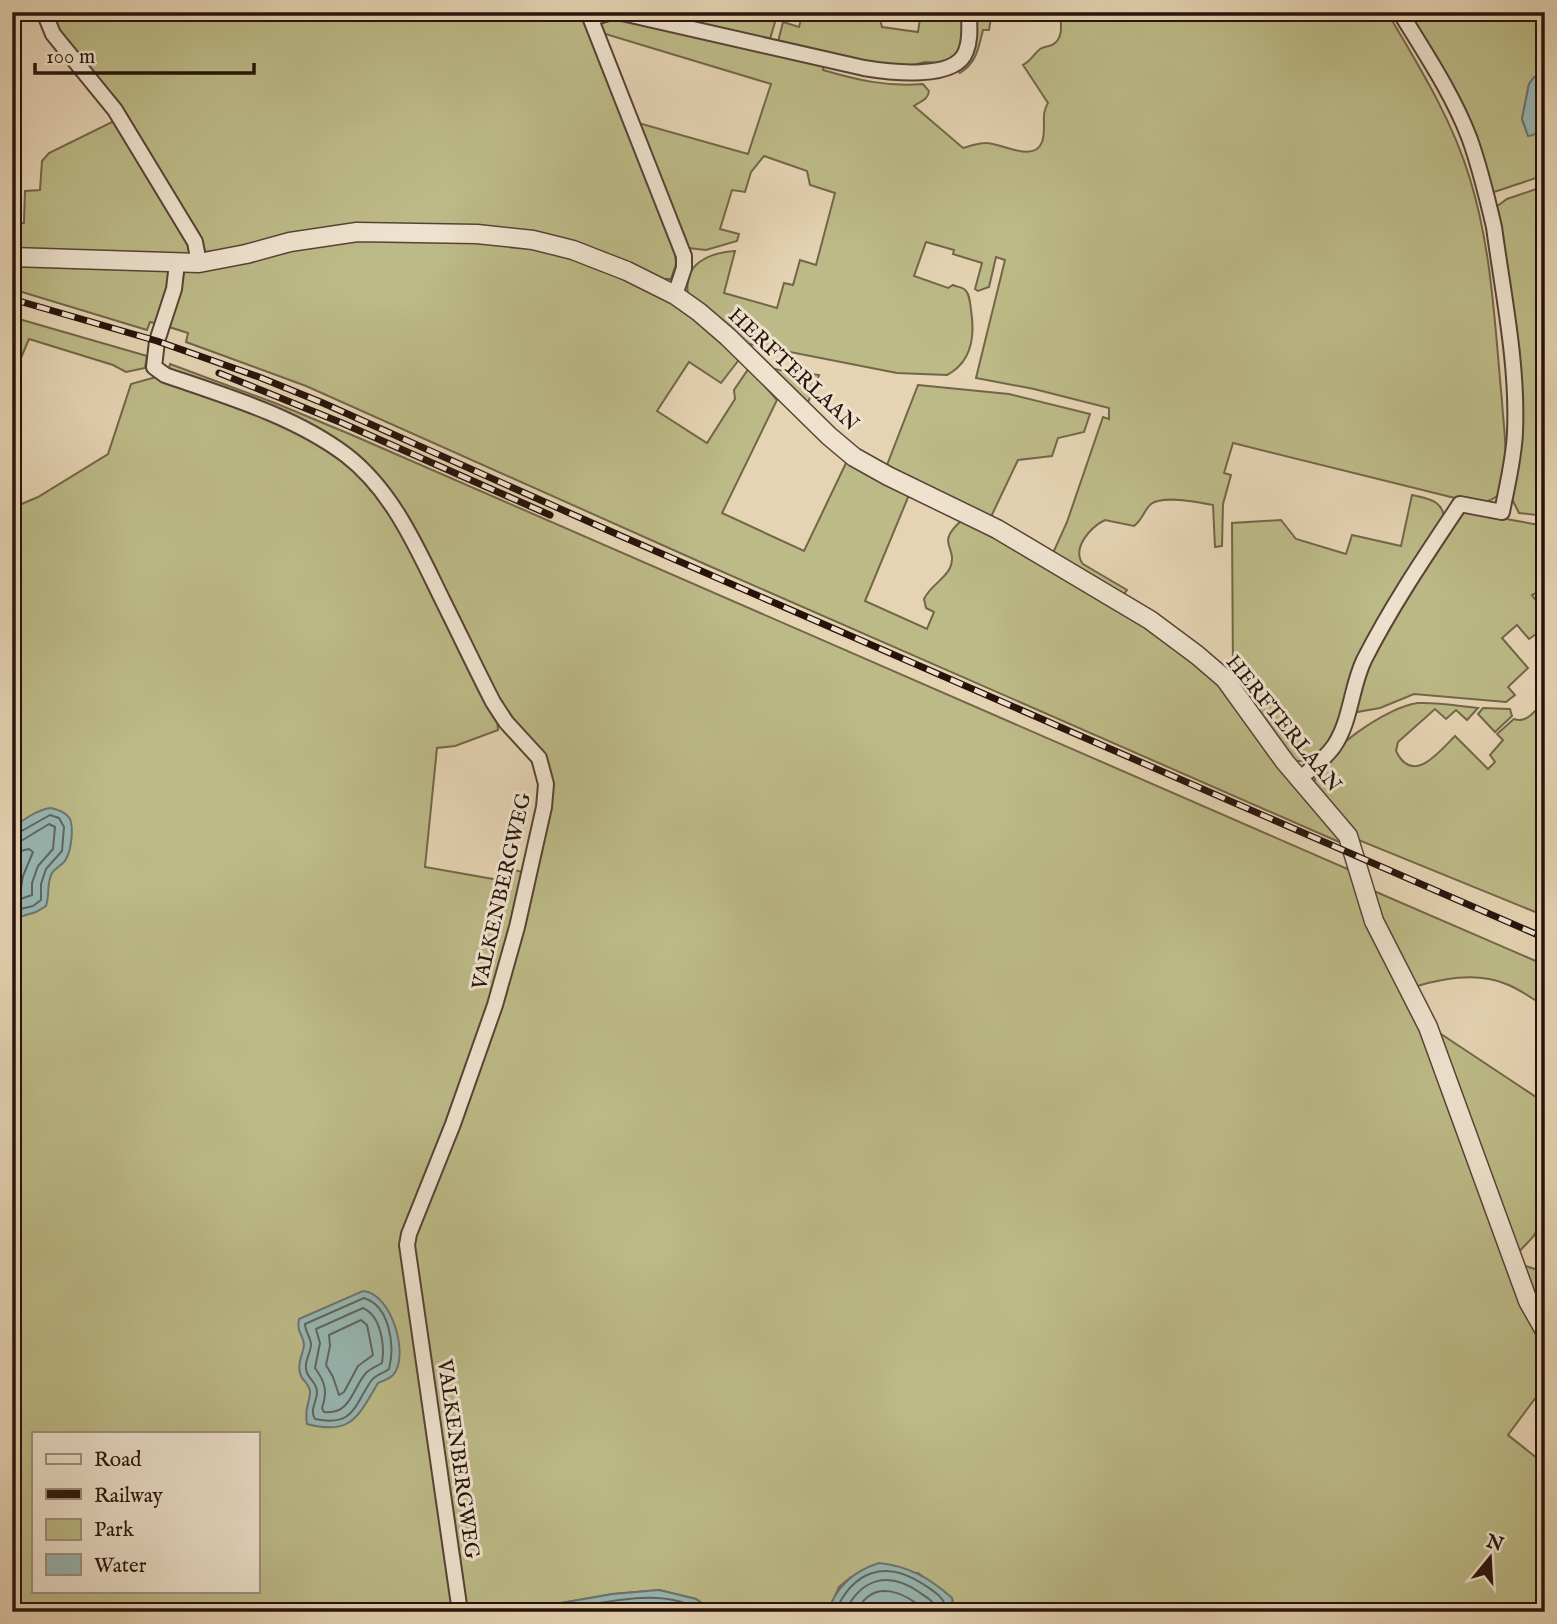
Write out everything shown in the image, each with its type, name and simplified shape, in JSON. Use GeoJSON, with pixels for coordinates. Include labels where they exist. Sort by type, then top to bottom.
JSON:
{"type":"FeatureCollection","features":[{"type":"Feature","properties":{"kind":"street"},"geometry":{"type":"LineString","coordinates":[[44,12],[53,34],[115,110],[195,242],[199,262]]}},
{"type":"Feature","properties":{"kind":"street"},"geometry":{"type":"LineString","coordinates":[[675,295],[684,268],[684,256],[589,15],[622,13],[864,68],[918,72],[939,71],[962,59],[969,40],[969,12]]}},
{"type":"Feature","properties":{"kind":"street"},"geometry":{"type":"LineString","coordinates":[[1299,779],[1335,744],[1342,731],[1354,684],[1365,659],[1411,576],[1460,504],[1502,512],[1512,460],[1515,432],[1511,354],[1488,201],[1468,134],[1438,74],[1400,12]]}},
{"type":"Feature","properties":{"kind":"street","name":"HERFTERLAAN"},"geometry":{"type":"LineString","coordinates":[[12,257],[199,262],[246,254],[290,242],[357,232],[477,234],[533,240],[573,250],[627,271],[675,295],[728,337],[808,417],[854,457],[997,529],[1150,620],[1225,680],[1299,779],[1342,828],[1352,844],[1374,921],[1428,1027],[1528,1301],[1545,1331]]}},
{"type":"Feature","properties":{"kind":"street","name":"VALKENBERGWEG"},"geometry":{"type":"LineString","coordinates":[[177,263],[174,289],[157,341],[155,367],[158,372],[246,404],[317,436],[360,468],[381,491],[406,530],[493,702],[506,722],[539,758],[545,776],[544,807],[506,969],[481,1048],[408,1240],[460,1612]]}},
{"type":"Feature","properties":{"kind":"green space"},"geometry":{"type":"Polygon","coordinates":[[[52,12],[580,12],[675,254],[676,264],[671,279],[660,279],[464,227],[206,252],[98,79],[52,21],[52,12]]]}},
{"type":"Feature","properties":{"kind":"green space"},"geometry":{"type":"Polygon","coordinates":[[[644,12],[778,12],[770,39],[767,40],[644,12]]]}},
{"type":"Feature","properties":{"kind":"green space"},"geometry":{"type":"Polygon","coordinates":[[[803,12],[878,12],[882,27],[918,32],[921,12],[960,12],[964,28],[962,51],[947,63],[925,62],[905,67],[866,62],[778,42],[783,22],[799,27],[803,12]]]}},
{"type":"Feature","properties":{"kind":"green space"},"geometry":{"type":"Polygon","coordinates":[[[972,12],[992,12],[989,30],[983,30],[973,60],[960,73],[958,70],[963,65],[972,12]]]}},
{"type":"Feature","properties":{"kind":"green space"},"geometry":{"type":"Polygon","coordinates":[[[1060,12],[1387,12],[1423,73],[1454,135],[1477,206],[1492,289],[1505,434],[1505,473],[1497,496],[1485,502],[1467,501],[1233,443],[1224,473],[1231,475],[1223,504],[1222,546],[1215,547],[1213,505],[1181,500],[1156,501],[1134,526],[1105,520],[1084,539],[1079,551],[1083,564],[1127,590],[1124,594],[1053,553],[1067,522],[1103,417],[1109,419],[1109,408],[976,378],[1005,260],[996,257],[989,287],[978,291],[975,289],[982,263],[953,254],[954,250],[926,242],[914,276],[948,288],[953,285],[963,288],[970,301],[970,347],[962,363],[947,375],[897,373],[744,343],[688,294],[689,275],[700,262],[716,254],[735,251],[724,293],[777,308],[784,283],[793,285],[800,260],[816,265],[835,193],[810,185],[807,171],[764,156],[751,172],[745,192],[732,190],[720,229],[739,234],[737,241],[706,250],[688,248],[635,122],[748,154],[771,84],[602,33],[600,23],[608,17],[824,63],[823,70],[860,80],[885,84],[923,84],[929,91],[928,94],[914,106],[963,148],[985,143],[1024,152],[1038,148],[1042,142],[1044,112],[1048,103],[1023,65],[1040,49],[1056,42],[1061,31],[1060,12]]]}},
{"type":"Feature","properties":{"kind":"green space"},"geometry":{"type":"Polygon","coordinates":[[[1418,12],[1543,12],[1545,81],[1541,79],[1529,84],[1522,119],[1528,135],[1541,131],[1545,114],[1545,175],[1491,193],[1410,19],[1418,12]]]}},
{"type":"Feature","properties":{"kind":"green space"},"geometry":{"type":"Polygon","coordinates":[[[114,121],[193,254],[179,256],[12,252],[12,223],[24,223],[25,191],[40,190],[42,161],[49,153],[114,121]]]}},
{"type":"Feature","properties":{"kind":"green space"},"geometry":{"type":"Polygon","coordinates":[[[1545,186],[1545,516],[1519,513],[1511,497],[1517,471],[1496,207],[1507,199],[1545,186]]]}},
{"type":"Feature","properties":{"kind":"green space"},"geometry":{"type":"Polygon","coordinates":[[[405,236],[522,245],[585,260],[680,307],[737,355],[738,361],[721,383],[689,362],[657,411],[707,443],[735,399],[734,390],[749,368],[777,400],[722,513],[804,551],[847,461],[909,495],[865,601],[927,629],[934,612],[926,608],[924,599],[950,568],[952,555],[949,535],[961,521],[1028,555],[1109,603],[1183,654],[1222,686],[1346,845],[306,386],[186,342],[188,333],[166,326],[185,270],[301,246],[405,236]]]}},
{"type":"Feature","properties":{"kind":"green space"},"geometry":{"type":"Polygon","coordinates":[[[12,262],[166,269],[171,275],[158,324],[150,322],[147,330],[12,289],[12,262]]]}},
{"type":"Feature","properties":{"kind":"green space"},"geometry":{"type":"Polygon","coordinates":[[[12,317],[147,356],[145,368],[126,372],[113,365],[29,339],[12,379],[12,317]]]}},
{"type":"Feature","properties":{"kind":"green space"},"geometry":{"type":"Polygon","coordinates":[[[170,364],[352,435],[1352,871],[1361,911],[1420,1029],[1545,1344],[1545,1385],[1508,1435],[1538,1459],[1545,1452],[1545,1612],[954,1612],[952,1598],[918,1573],[851,1577],[839,1587],[828,1612],[713,1612],[696,1599],[659,1590],[613,1594],[509,1612],[464,1612],[411,1247],[455,1127],[549,787],[501,709],[419,542],[353,457],[168,372],[170,364]]]}},
{"type":"Feature","properties":{"kind":"green space"},"geometry":{"type":"Polygon","coordinates":[[[766,368],[819,375],[805,410],[766,368]]]}},
{"type":"Feature","properties":{"kind":"green space"},"geometry":{"type":"Polygon","coordinates":[[[156,377],[216,397],[308,437],[355,469],[390,510],[497,719],[498,730],[455,746],[437,748],[425,867],[499,880],[503,867],[526,873],[476,1051],[404,1238],[457,1612],[12,1612],[12,508],[38,497],[108,454],[131,384],[156,377]]]}},
{"type":"Feature","properties":{"kind":"green space"},"geometry":{"type":"Polygon","coordinates":[[[918,385],[1009,394],[1090,414],[1084,432],[1058,438],[1052,456],[1018,460],[989,521],[887,465],[918,385]]]}},
{"type":"Feature","properties":{"kind":"green space"},"geometry":{"type":"Polygon","coordinates":[[[1412,495],[1438,504],[1444,520],[1403,581],[1335,737],[1311,761],[1294,761],[1233,676],[1232,523],[1281,520],[1296,539],[1346,554],[1352,535],[1401,546],[1412,495]]]}},
{"type":"Feature","properties":{"kind":"green space"},"geometry":{"type":"Polygon","coordinates":[[[1461,511],[1545,526],[1545,588],[1532,595],[1545,613],[1545,628],[1529,639],[1517,625],[1502,638],[1528,668],[1508,687],[1515,695],[1506,702],[1414,694],[1380,708],[1357,712],[1357,696],[1380,643],[1416,580],[1461,511]]]}},
{"type":"Feature","properties":{"kind":"green space"},"geometry":{"type":"Polygon","coordinates":[[[1545,701],[1545,916],[1356,839],[1314,783],[1328,758],[1341,745],[1373,722],[1405,706],[1418,703],[1478,708],[1467,720],[1456,710],[1446,719],[1435,709],[1398,742],[1396,751],[1403,761],[1410,766],[1426,763],[1455,736],[1488,769],[1495,762],[1490,755],[1503,740],[1497,734],[1514,719],[1527,718],[1545,701]]]}},
{"type":"Feature","properties":{"kind":"green space"},"geometry":{"type":"Polygon","coordinates":[[[1483,708],[1510,709],[1512,716],[1495,732],[1478,714],[1483,708]]]}},
{"type":"Feature","properties":{"kind":"green space"},"geometry":{"type":"Polygon","coordinates":[[[1367,888],[1545,965],[1545,1006],[1511,986],[1484,978],[1448,979],[1414,987],[1367,888]]]}},
{"type":"Feature","properties":{"kind":"green space"},"geometry":{"type":"Polygon","coordinates":[[[1435,1030],[1545,1103],[1544,1206],[1535,1234],[1517,1254],[1435,1030]]]}},
{"type":"Feature","properties":{"kind":"green space"},"geometry":{"type":"Polygon","coordinates":[[[1522,1265],[1545,1272],[1545,1316],[1522,1265]]]}},
{"type":"Feature","properties":{"kind":"water"},"geometry":{"type":"Polygon","coordinates":[[[1534,77],[1545,81],[1545,105],[1540,129],[1528,136],[1522,119],[1529,84],[1534,77]]]}},
{"type":"Feature","properties":{"kind":"water"},"geometry":{"type":"Polygon","coordinates":[[[51,808],[64,813],[70,819],[70,848],[64,862],[50,877],[46,906],[16,918],[12,916],[12,832],[29,816],[51,808]]]}},
{"type":"Feature","properties":{"kind":"water"},"geometry":{"type":"Polygon","coordinates":[[[363,1291],[373,1294],[390,1314],[399,1341],[398,1366],[393,1375],[378,1383],[359,1414],[352,1420],[334,1427],[307,1424],[310,1392],[299,1369],[304,1345],[299,1319],[363,1291]]]}},
{"type":"Feature","properties":{"kind":"water"},"geometry":{"type":"Polygon","coordinates":[[[879,1563],[909,1570],[927,1579],[952,1598],[954,1612],[828,1612],[836,1594],[847,1581],[862,1570],[879,1563]]]}},
{"type":"Feature","properties":{"kind":"water"},"geometry":{"type":"Polygon","coordinates":[[[659,1590],[696,1599],[713,1612],[509,1612],[613,1594],[659,1590]]]}},
{"type":"Feature","properties":{"kind":"railway"},"geometry":{"type":"LineString","coordinates":[[12,299],[157,341],[323,403],[621,536],[1545,938]]}},
{"type":"Feature","properties":{"kind":"railway"},"geometry":{"type":"LineString","coordinates":[[219,373],[342,423],[550,515]]}}]}
